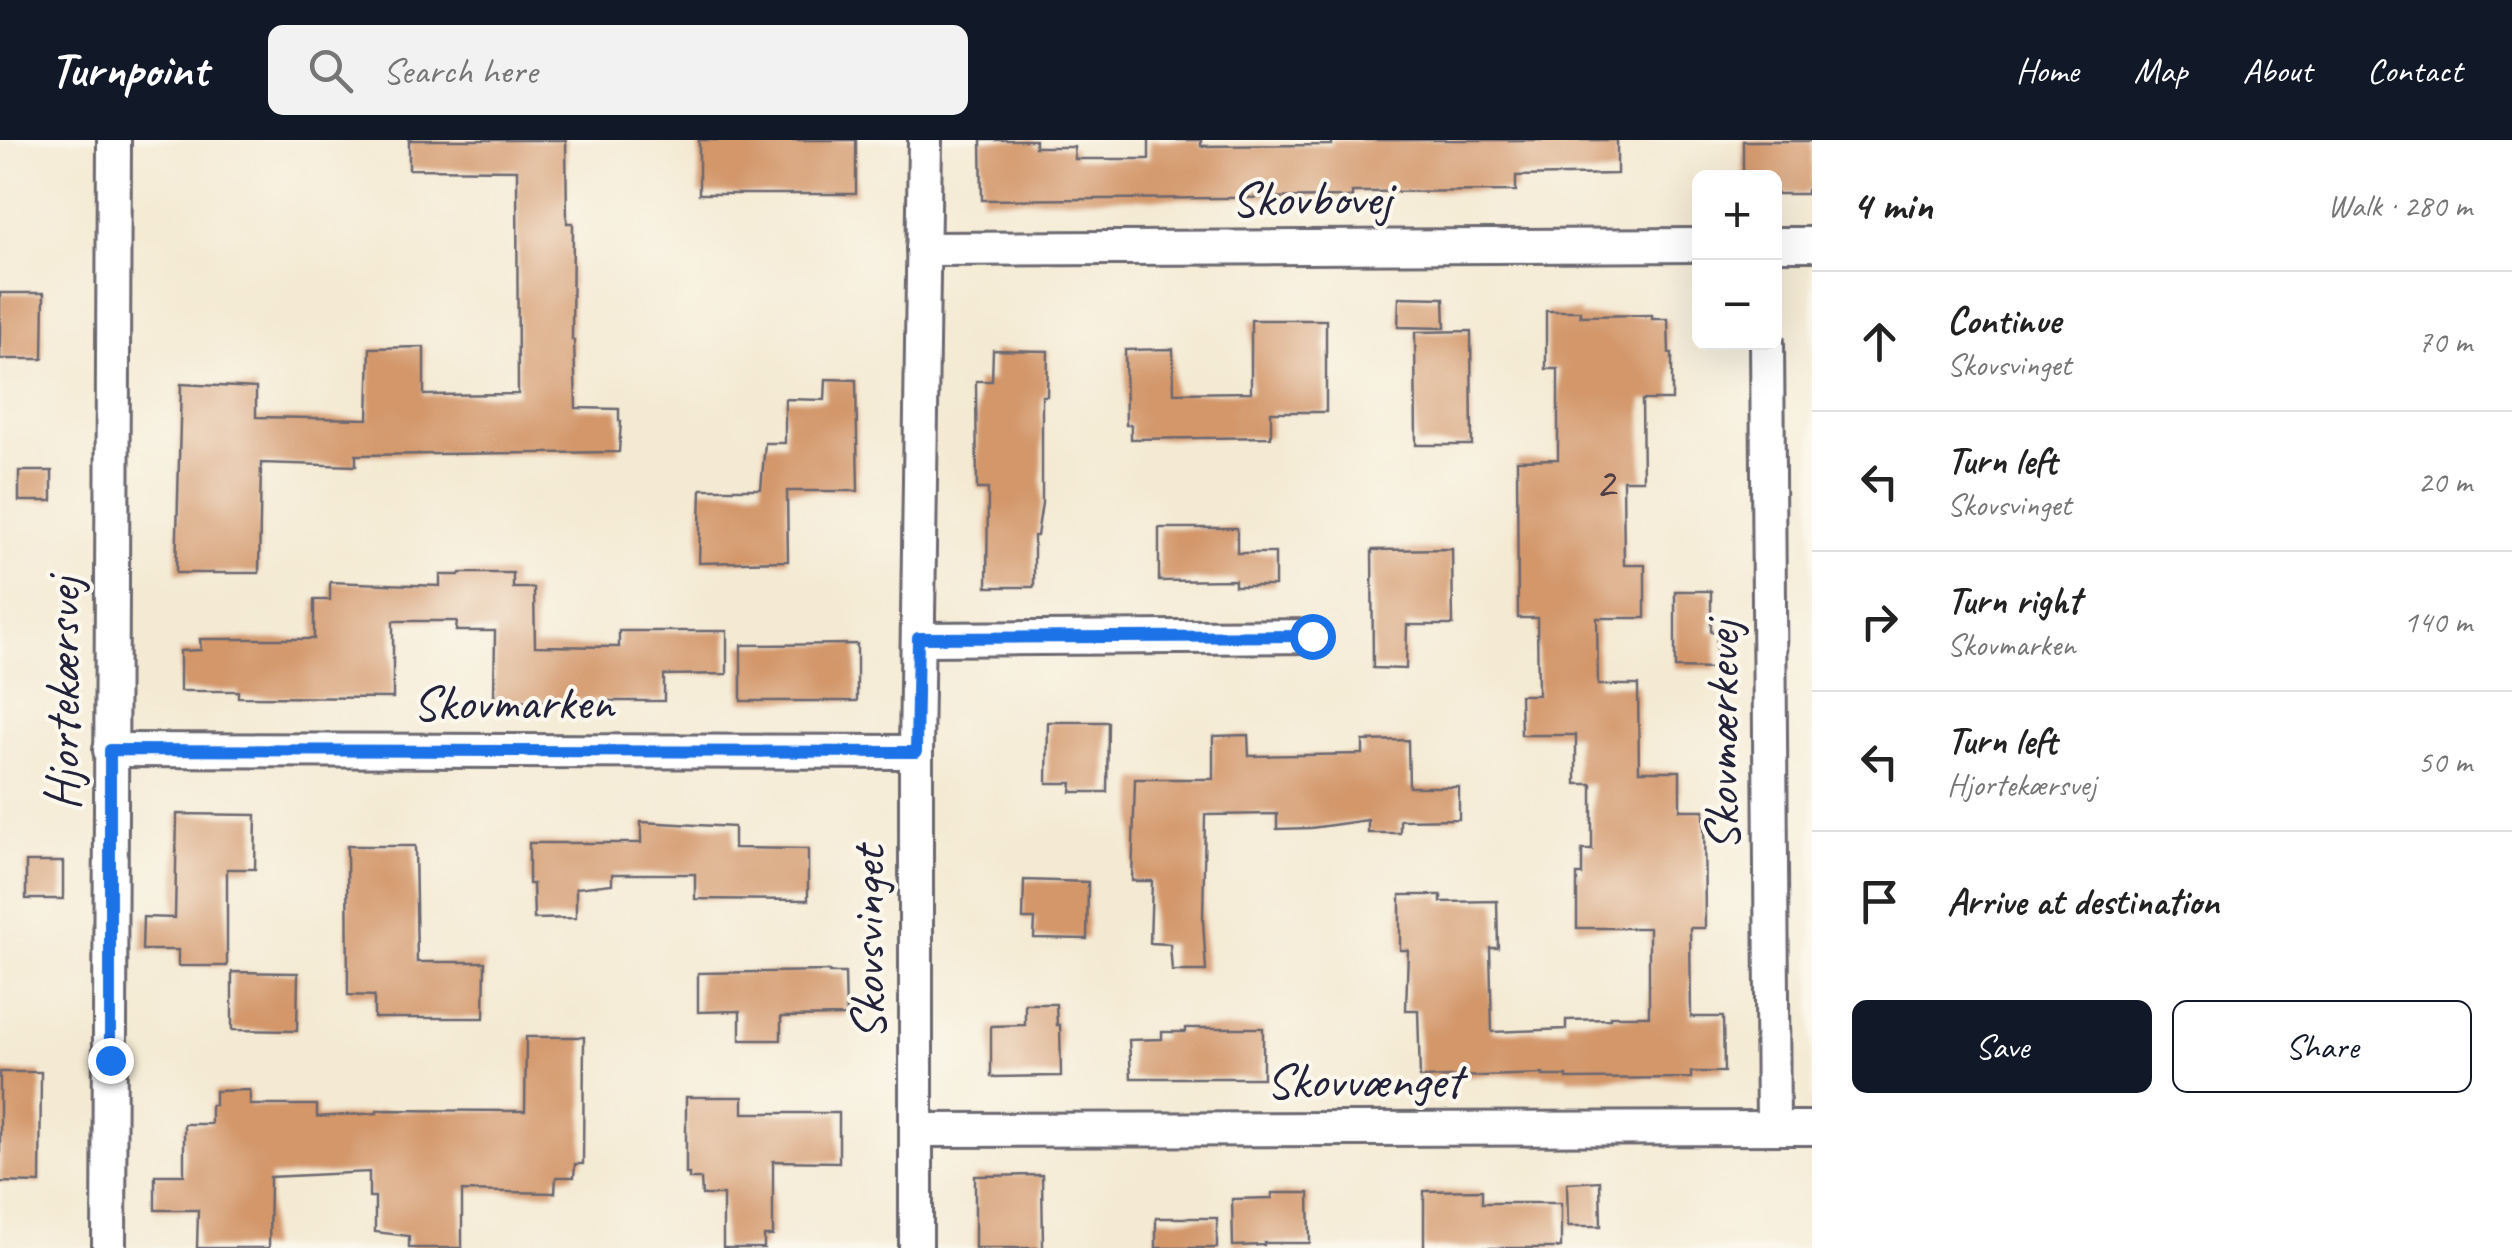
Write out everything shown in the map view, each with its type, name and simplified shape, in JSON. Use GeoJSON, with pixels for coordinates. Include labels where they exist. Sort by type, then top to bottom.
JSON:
{"type":"FeatureCollection","features":[{"type":"Feature","properties":{"kind":"street","name":"Hjortekærsvej"},"geometry":{"type":"LineString","coordinates":[[110,1248],[114,140]]}},
{"type":"Feature","properties":{"kind":"street","name":"Skovsvinget"},"geometry":{"type":"LineString","coordinates":[[916,1248],[916,752],[925,140]]}},
{"type":"Feature","properties":{"kind":"street"},"geometry":{"type":"LineString","coordinates":[[1782,244],[1812,244]]}},
{"type":"Feature","properties":{"kind":"street","name":"Skovbovej"},"geometry":{"type":"LineString","coordinates":[[923,249],[1692,245]]}},
{"type":"Feature","properties":{"kind":"street","name":"Skovmærkevej"},"geometry":{"type":"LineString","coordinates":[[1767,350],[1774,1128]]}},
{"type":"Feature","properties":{"kind":"street"},"geometry":{"type":"LineString","coordinates":[[918,638],[1312,636]]}},
{"type":"Feature","properties":{"kind":"street","name":"Skovmarken"},"geometry":{"type":"LineString","coordinates":[[110,750],[916,752]]}},
{"type":"Feature","properties":{"kind":"street","name":"Skovvænget"},"geometry":{"type":"LineString","coordinates":[[917,1130],[1812,1128]]}},
{"type":"Feature","properties":{"kind":"building"},"geometry":{"type":"Polygon","coordinates":[[[409,140],[566,140],[567,223],[573,223],[576,408],[619,409],[619,452],[356,455],[356,466],[261,463],[259,573],[176,573],[181,384],[256,388],[256,417],[368,419],[370,348],[424,347],[424,395],[518,394],[517,170],[409,169],[409,140]]]}},
{"type":"Feature","properties":{"kind":"building"},"geometry":{"type":"Polygon","coordinates":[[[699,140],[856,140],[856,194],[699,194],[699,140]]]}},
{"type":"Feature","properties":{"kind":"building"},"geometry":{"type":"Polygon","coordinates":[[[981,140],[1035,140],[1035,147],[1074,147],[1075,159],[1149,159],[1149,140],[1201,140],[1201,146],[1332,145],[1332,140],[1617,140],[1617,174],[1516,176],[1516,191],[1352,192],[1352,197],[982,200],[981,140]]]}},
{"type":"Feature","properties":{"kind":"building"},"geometry":{"type":"Polygon","coordinates":[[[1743,141],[1812,141],[1812,190],[1807,190],[1807,194],[1782,194],[1782,170],[1743,170],[1743,141]]]}},
{"type":"Feature","properties":{"kind":"building"},"geometry":{"type":"Polygon","coordinates":[[[0,293],[44,293],[43,359],[0,359],[0,293]]]}},
{"type":"Feature","properties":{"kind":"building"},"geometry":{"type":"Polygon","coordinates":[[[1399,297],[1444,298],[1445,328],[1398,327],[1399,297]]]}},
{"type":"Feature","properties":{"kind":"building"},"geometry":{"type":"Polygon","coordinates":[[[1546,311],[1668,319],[1672,400],[1642,400],[1643,480],[1623,480],[1624,565],[1645,565],[1645,618],[1597,618],[1598,685],[1638,685],[1639,771],[1680,771],[1680,810],[1704,810],[1705,928],[1690,928],[1691,1017],[1723,1017],[1724,1072],[1691,1072],[1691,1078],[1567,1079],[1543,1074],[1420,1078],[1418,1010],[1406,1010],[1408,950],[1400,950],[1400,895],[1441,895],[1441,902],[1497,901],[1498,948],[1490,948],[1492,1032],[1566,1029],[1566,1020],[1649,1016],[1649,928],[1577,928],[1577,875],[1582,875],[1582,850],[1592,850],[1592,784],[1576,784],[1576,735],[1521,735],[1520,695],[1538,695],[1537,618],[1518,618],[1517,460],[1558,459],[1558,369],[1546,369],[1546,311]]]}},
{"type":"Feature","properties":{"kind":"building"},"geometry":{"type":"Polygon","coordinates":[[[1251,320],[1326,320],[1326,412],[1271,412],[1271,437],[1131,439],[1131,425],[1126,425],[1125,350],[1173,349],[1174,393],[1251,392],[1251,320]]]}},
{"type":"Feature","properties":{"kind":"building"},"geometry":{"type":"Polygon","coordinates":[[[1471,331],[1472,445],[1416,445],[1415,332],[1471,331]]]}},
{"type":"Feature","properties":{"kind":"building"},"geometry":{"type":"Polygon","coordinates":[[[993,350],[1048,351],[1047,396],[1042,396],[1042,503],[1034,536],[1034,587],[987,587],[988,489],[977,489],[976,381],[992,381],[993,350]]]}},
{"type":"Feature","properties":{"kind":"building"},"geometry":{"type":"Polygon","coordinates":[[[826,379],[856,380],[858,491],[787,491],[788,561],[699,563],[701,489],[761,489],[765,443],[785,443],[785,399],[825,400],[826,379]]]}},
{"type":"Feature","properties":{"kind":"building"},"geometry":{"type":"Polygon","coordinates":[[[19,471],[52,471],[52,501],[19,501],[19,471]]]}},
{"type":"Feature","properties":{"kind":"building"},"geometry":{"type":"Polygon","coordinates":[[[1159,528],[1237,528],[1237,553],[1275,553],[1275,586],[1235,586],[1235,580],[1159,581],[1159,528]]]}},
{"type":"Feature","properties":{"kind":"building"},"geometry":{"type":"Polygon","coordinates":[[[1452,549],[1453,625],[1407,625],[1406,669],[1373,668],[1372,550],[1452,549]]]}},
{"type":"Feature","properties":{"kind":"building"},"geometry":{"type":"Polygon","coordinates":[[[513,573],[513,588],[534,588],[535,646],[619,647],[619,631],[727,631],[727,674],[664,675],[664,701],[494,701],[495,631],[456,631],[457,621],[393,621],[393,698],[238,697],[238,691],[180,691],[180,651],[201,650],[200,639],[314,639],[314,600],[330,600],[330,582],[440,586],[440,575],[513,573]]]}},
{"type":"Feature","properties":{"kind":"building"},"geometry":{"type":"Polygon","coordinates":[[[1675,591],[1711,591],[1711,632],[1717,632],[1716,669],[1675,668],[1675,591]]]}},
{"type":"Feature","properties":{"kind":"building"},"geometry":{"type":"Polygon","coordinates":[[[857,644],[857,701],[741,701],[741,645],[857,644]]]}},
{"type":"Feature","properties":{"kind":"building"},"geometry":{"type":"Polygon","coordinates":[[[1048,722],[1108,722],[1107,792],[1071,792],[1072,783],[1047,783],[1048,722]]]}},
{"type":"Feature","properties":{"kind":"building"},"geometry":{"type":"Polygon","coordinates":[[[1248,735],[1249,756],[1363,754],[1363,741],[1408,740],[1409,787],[1459,787],[1459,819],[1400,820],[1400,833],[1368,833],[1368,820],[1277,829],[1277,814],[1205,815],[1206,971],[1172,971],[1170,944],[1150,943],[1152,881],[1132,881],[1135,779],[1213,779],[1213,736],[1248,735]]]}},
{"type":"Feature","properties":{"kind":"building"},"geometry":{"type":"Polygon","coordinates":[[[177,814],[256,815],[255,869],[227,869],[227,966],[178,966],[178,950],[142,950],[143,917],[175,918],[177,814]]]}},
{"type":"Feature","properties":{"kind":"building"},"geometry":{"type":"Polygon","coordinates":[[[641,822],[734,827],[734,848],[808,849],[808,900],[695,899],[695,874],[612,874],[612,884],[576,888],[576,918],[534,919],[529,843],[641,843],[641,822]]]}},
{"type":"Feature","properties":{"kind":"building"},"geometry":{"type":"Polygon","coordinates":[[[347,846],[415,846],[417,962],[485,962],[484,1018],[374,1018],[374,996],[348,995],[347,846]]]}},
{"type":"Feature","properties":{"kind":"building"},"geometry":{"type":"Polygon","coordinates":[[[26,862],[63,862],[63,899],[26,899],[26,862]]]}},
{"type":"Feature","properties":{"kind":"building"},"geometry":{"type":"Polygon","coordinates":[[[1024,880],[1088,882],[1087,939],[1034,938],[1035,919],[1023,919],[1024,880]]]}},
{"type":"Feature","properties":{"kind":"building"},"geometry":{"type":"Polygon","coordinates":[[[232,972],[298,973],[297,1031],[232,1030],[232,972]]]}},
{"type":"Feature","properties":{"kind":"building"},"geometry":{"type":"Polygon","coordinates":[[[698,973],[845,973],[846,1016],[781,1017],[781,1040],[740,1040],[740,1011],[698,1012],[698,973]]]}},
{"type":"Feature","properties":{"kind":"building"},"geometry":{"type":"Polygon","coordinates":[[[1025,1004],[1056,1004],[1061,1076],[991,1077],[991,1026],[1025,1025],[1025,1004]]]}},
{"type":"Feature","properties":{"kind":"building"},"geometry":{"type":"Polygon","coordinates":[[[1186,1028],[1263,1028],[1263,1078],[1131,1078],[1129,1040],[1162,1039],[1162,1032],[1186,1032],[1186,1028]]]}},
{"type":"Feature","properties":{"kind":"building"},"geometry":{"type":"Polygon","coordinates":[[[526,1037],[584,1037],[583,1164],[575,1164],[574,1177],[556,1177],[555,1193],[462,1191],[462,1248],[409,1248],[409,1236],[375,1232],[375,1197],[369,1197],[369,1172],[270,1177],[269,1248],[197,1248],[198,1210],[155,1210],[155,1175],[184,1175],[184,1124],[211,1124],[215,1091],[250,1090],[250,1105],[317,1105],[317,1117],[377,1110],[525,1111],[526,1037]]]}},
{"type":"Feature","properties":{"kind":"building"},"geometry":{"type":"Polygon","coordinates":[[[0,1072],[41,1072],[40,1183],[0,1182],[0,1072]]]}},
{"type":"Feature","properties":{"kind":"building"},"geometry":{"type":"Polygon","coordinates":[[[686,1097],[743,1097],[743,1113],[839,1113],[839,1162],[773,1161],[773,1236],[764,1236],[764,1248],[723,1248],[723,1195],[702,1195],[701,1179],[689,1179],[686,1174],[686,1097]]]}},
{"type":"Feature","properties":{"kind":"building"},"geometry":{"type":"Polygon","coordinates":[[[1042,1175],[1043,1248],[975,1248],[975,1176],[1042,1175]]]}},
{"type":"Feature","properties":{"kind":"building"},"geometry":{"type":"Polygon","coordinates":[[[1600,1181],[1601,1226],[1568,1226],[1567,1183],[1600,1181]]]}},
{"type":"Feature","properties":{"kind":"building"},"geometry":{"type":"Polygon","coordinates":[[[1482,1190],[1482,1203],[1561,1203],[1561,1248],[1424,1248],[1424,1191],[1482,1190]]]}},
{"type":"Feature","properties":{"kind":"building"},"geometry":{"type":"Polygon","coordinates":[[[1272,1193],[1309,1193],[1310,1243],[1233,1246],[1232,1199],[1272,1198],[1272,1193]]]}},
{"type":"Feature","properties":{"kind":"building"},"geometry":{"type":"Polygon","coordinates":[[[1156,1218],[1217,1218],[1217,1248],[1156,1248],[1156,1218]]]}},
{"type":"Feature","properties":{"kind":"route"},"geometry":{"type":"LineString","coordinates":[[110,1060],[110,750],[916,752],[918,638],[1312,636]]}}]}
